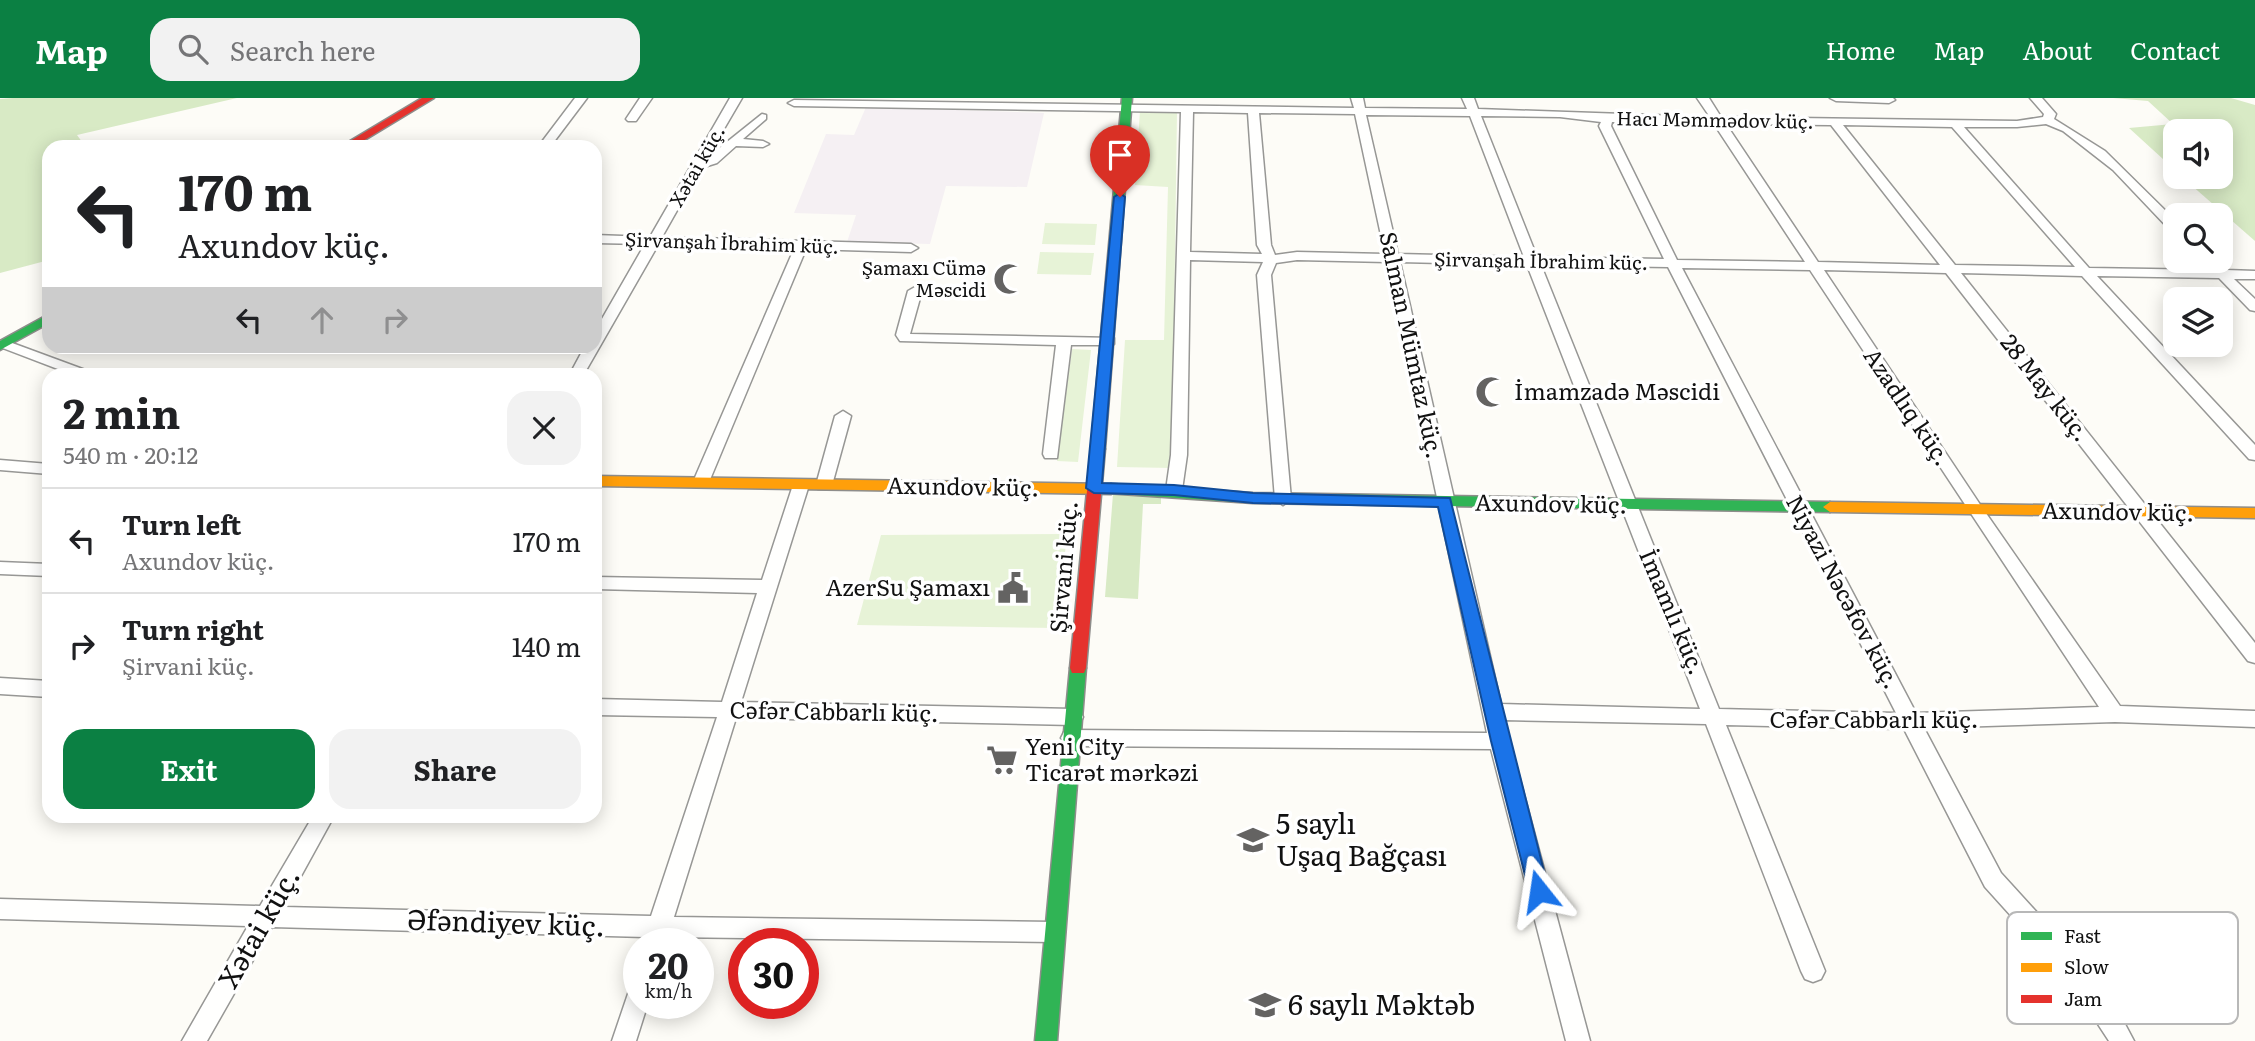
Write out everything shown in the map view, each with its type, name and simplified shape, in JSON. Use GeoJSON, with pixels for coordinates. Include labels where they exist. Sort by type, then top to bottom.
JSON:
{"type":"FeatureCollection","features":[{"type":"Feature","properties":{"kind":"main road"},"geometry":{"type":"LineString","coordinates":[[357,140],[429,98]]}},
{"type":"Feature","properties":{"kind":"main road","name":"Şirvani küç."},"geometry":{"type":"LineString","coordinates":[[1046,1041],[1071,738],[1109,341],[1126,103]]}},
{"type":"Feature","properties":{"kind":"main road"},"geometry":{"type":"LineString","coordinates":[[2,345],[42,322]]}},
{"type":"Feature","properties":{"kind":"main road","name":"Axundov küç."},"geometry":{"type":"LineString","coordinates":[[602,481],[1174,490],[1283,499],[2255,513]]}},
{"type":"Feature","properties":{"kind":"street"},"geometry":{"type":"LineString","coordinates":[[549,140],[581,98]]}},
{"type":"Feature","properties":{"kind":"street"},"geometry":{"type":"LineString","coordinates":[[632,118],[646,98]]}},
{"type":"Feature","properties":{"kind":"street","name":"Xətai küç."},"geometry":{"type":"LineString","coordinates":[[602,322],[654,240],[736,98]]}},
{"type":"Feature","properties":{"kind":"street","name":"Azadlıq küç."},"geometry":{"type":"LineString","coordinates":[[1703,98],[1975,510],[2115,714]]}},
{"type":"Feature","properties":{"kind":"street"},"geometry":{"type":"LineString","coordinates":[[1836,98],[1889,100]]}},
{"type":"Feature","properties":{"kind":"street"},"geometry":{"type":"LineString","coordinates":[[2036,98],[2050,114],[2048,120],[2066,127],[2092,145],[2163,215]]}},
{"type":"Feature","properties":{"kind":"street"},"geometry":{"type":"LineString","coordinates":[[1870,99],[1889,122]]}},
{"type":"Feature","properties":{"kind":"street","name":"Hacı Məmmədov küç."},"geometry":{"type":"LineString","coordinates":[[794,103],[1126,103],[1187,109],[1254,110],[1358,104],[1470,105],[1608,119],[2017,124],[2048,120]]}},
{"type":"Feature","properties":{"kind":"street","name":"Salman Mümtaz küç."},"geometry":{"type":"LineString","coordinates":[[1358,104],[1500,741],[1578,1041]]}},
{"type":"Feature","properties":{"kind":"street","name":"İmamlı küç."},"geometry":{"type":"LineString","coordinates":[[1470,105],[1627,505],[1716,719],[1813,971]]}},
{"type":"Feature","properties":{"kind":"street"},"geometry":{"type":"LineString","coordinates":[[1174,490],[1180,455],[1187,109]]}},
{"type":"Feature","properties":{"kind":"street"},"geometry":{"type":"LineString","coordinates":[[1254,110],[1264,245],[1271,260],[1264,275],[1283,499]]}},
{"type":"Feature","properties":{"kind":"street"},"geometry":{"type":"LineString","coordinates":[[697,166],[713,160],[762,117]]}},
{"type":"Feature","properties":{"kind":"street","name":"Niyazi Nəcəfov küç."},"geometry":{"type":"LineString","coordinates":[[1608,119],[1605,127],[1799,507],[1993,880],[2019,912]]}},
{"type":"Feature","properties":{"kind":"street","name":"28 May küç."},"geometry":{"type":"LineString","coordinates":[[1834,121],[2255,656]]}},
{"type":"Feature","properties":{"kind":"street"},"geometry":{"type":"LineString","coordinates":[[1955,123],[2084,270],[2255,455]]}},
{"type":"Feature","properties":{"kind":"street"},"geometry":{"type":"LineString","coordinates":[[731,142],[763,144]]}},
{"type":"Feature","properties":{"kind":"street","name":"Şirvanşah İbrahim küç."},"geometry":{"type":"LineString","coordinates":[[602,239],[911,248]]}},
{"type":"Feature","properties":{"kind":"street"},"geometry":{"type":"LineString","coordinates":[[701,482],[802,244]]}},
{"type":"Feature","properties":{"kind":"street","name":"Şirvanşah İbrahim küç."},"geometry":{"type":"LineString","coordinates":[[1184,256],[1252,256],[1271,260],[1297,256],[2255,275]]}},
{"type":"Feature","properties":{"kind":"street"},"geometry":{"type":"LineString","coordinates":[[2222,274],[2255,307]]}},
{"type":"Feature","properties":{"kind":"street"},"geometry":{"type":"LineString","coordinates":[[915,291],[903,335],[905,338],[1109,341]]}},
{"type":"Feature","properties":{"kind":"street"},"geometry":{"type":"LineString","coordinates":[[1051,454],[1064,340]]}},
{"type":"Feature","properties":{"kind":"street"},"geometry":{"type":"LineString","coordinates":[[2,345],[66,368]]}},
{"type":"Feature","properties":{"kind":"street"},"geometry":{"type":"LineString","coordinates":[[824,485],[843,416]]}},
{"type":"Feature","properties":{"kind":"street"},"geometry":{"type":"LineString","coordinates":[[0,465],[42,468]]}},
{"type":"Feature","properties":{"kind":"street"},"geometry":{"type":"LineString","coordinates":[[659,928],[766,586],[801,485]]}},
{"type":"Feature","properties":{"kind":"street"},"geometry":{"type":"LineString","coordinates":[[0,568],[42,570]]}},
{"type":"Feature","properties":{"kind":"street"},"geometry":{"type":"LineString","coordinates":[[602,583],[766,586]]}},
{"type":"Feature","properties":{"kind":"street"},"geometry":{"type":"LineString","coordinates":[[0,686],[42,688]]}},
{"type":"Feature","properties":{"kind":"street","name":"Cəfər Cabbarlı küç."},"geometry":{"type":"LineString","coordinates":[[602,707],[1073,717]]}},
{"type":"Feature","properties":{"kind":"street","name":"Cəfər Cabbarlı küç."},"geometry":{"type":"LineString","coordinates":[[1494,712],[1911,722],[2115,714],[2255,719]]}},
{"type":"Feature","properties":{"kind":"street"},"geometry":{"type":"LineString","coordinates":[[1071,738],[1500,741]]}},
{"type":"Feature","properties":{"kind":"street","name":"Xətai küç."},"geometry":{"type":"LineString","coordinates":[[194,1041],[320,823]]}},
{"type":"Feature","properties":{"kind":"street","name":"Əfəndiyev küç."},"geometry":{"type":"LineString","coordinates":[[0,909],[266,916],[623,933]]}},
{"type":"Feature","properties":{"kind":"street","name":"Əfəndiyev küç."},"geometry":{"type":"LineString","coordinates":[[714,935],[1054,932]]}},
{"type":"Feature","properties":{"kind":"street"},"geometry":{"type":"LineString","coordinates":[[624,1041],[631,1019]]}},
{"type":"Feature","properties":{"kind":"street","name":"Niyazi Nəcəfov küç."},"geometry":{"type":"LineString","coordinates":[[2112,1024],[2122,1041]]}},
{"type":"Feature","properties":{"kind":"shaded area"},"geometry":{"type":"Polygon","coordinates":[[[866,107],[1044,113],[1027,187],[946,186],[930,244],[847,242],[856,215],[794,213],[826,134],[854,135],[866,107]]]}},
{"type":"Feature","properties":{"kind":"green space"},"geometry":{"type":"Polygon","coordinates":[[[237,98],[77,135],[81,140],[42,140],[42,262],[0,273],[0,99],[237,98]]]}},
{"type":"Feature","properties":{"kind":"green space"},"geometry":{"type":"Polygon","coordinates":[[[2113,98],[2231,98],[2255,105],[2255,241],[2233,222],[2233,203],[2212,203],[2196,189],[2233,189],[2233,119],[2168,119],[2148,101],[2113,98]]]}},
{"type":"Feature","properties":{"kind":"green space"},"geometry":{"type":"Polygon","coordinates":[[[1140,111],[1177,112],[1172,468],[1117,467],[1125,340],[1164,340],[1168,187],[1135,185],[1140,111]]]}},
{"type":"Feature","properties":{"kind":"green space"},"geometry":{"type":"Polygon","coordinates":[[[2163,125],[2163,159],[2129,128],[2163,125]]]}},
{"type":"Feature","properties":{"kind":"green space"},"geometry":{"type":"Polygon","coordinates":[[[1045,223],[1097,224],[1095,245],[1042,244],[1045,223]]]}},
{"type":"Feature","properties":{"kind":"green space"},"geometry":{"type":"Polygon","coordinates":[[[1040,252],[1094,253],[1091,275],[1037,274],[1040,252]]]}},
{"type":"Feature","properties":{"kind":"green space"},"geometry":{"type":"Polygon","coordinates":[[[1072,349],[1091,350],[1078,462],[1057,461],[1072,349]]]}},
{"type":"Feature","properties":{"kind":"green space"},"geometry":{"type":"Polygon","coordinates":[[[1113,494],[1161,496],[1161,504],[1143,504],[1138,599],[1105,597],[1113,494]]]}},
{"type":"Feature","properties":{"kind":"green space"},"geometry":{"type":"Polygon","coordinates":[[[1067,534],[1057,628],[857,625],[881,535],[1067,534]]]}},
{"type":"Feature","properties":{"kind":"traffic: fast"},"geometry":{"type":"LineString","coordinates":[[1098,449],[1127,98]]}},
{"type":"Feature","properties":{"kind":"traffic: fast"},"geometry":{"type":"LineString","coordinates":[[0,346],[42,322]]}},
{"type":"Feature","properties":{"kind":"traffic: fast"},"geometry":{"type":"LineString","coordinates":[[1111,489],[1253,498],[1830,507]]}},
{"type":"Feature","properties":{"kind":"traffic: fast"},"geometry":{"type":"LineString","coordinates":[[1046,1041],[1078,668]]}},
{"type":"Feature","properties":{"kind":"traffic: slow"},"geometry":{"type":"LineString","coordinates":[[602,481],[1111,489]]}},
{"type":"Feature","properties":{"kind":"traffic: slow"},"geometry":{"type":"LineString","coordinates":[[1830,507],[2255,513]]}},
{"type":"Feature","properties":{"kind":"traffic: jam"},"geometry":{"type":"LineString","coordinates":[[357,140],[429,98]]}},
{"type":"Feature","properties":{"kind":"traffic: jam"},"geometry":{"type":"LineString","coordinates":[[1078,668],[1098,449]]}},
{"type":"Feature","properties":{"kind":"place","name":"Şamaxı Cümə Məscidi"},"geometry":{"type":"Point","coordinates":[1009,279]}},
{"type":"Feature","properties":{"kind":"place","name":"İmamzadə Məscidi"},"geometry":{"type":"Point","coordinates":[1491,392]}},
{"type":"Feature","properties":{"kind":"place","name":"AzerSu Şamaxı"},"geometry":{"type":"Point","coordinates":[1013,588]}},
{"type":"Feature","properties":{"kind":"place","name":"Yeni City Ticarət mərkəzi"},"geometry":{"type":"Point","coordinates":[1002,760]}},
{"type":"Feature","properties":{"kind":"place","name":"5 saylı Uşaq Bağçası"},"geometry":{"type":"Point","coordinates":[1253,840]}},
{"type":"Feature","properties":{"kind":"place","name":"6 saylı Məktəb"},"geometry":{"type":"Point","coordinates":[1265,1005]}},
{"type":"Feature","properties":{"kind":"route"},"geometry":{"type":"LineString","coordinates":[[1120,197],[1094,488],[1174,490],[1253,498],[1445,502],[1500,741],[1539,891]]}}]}
